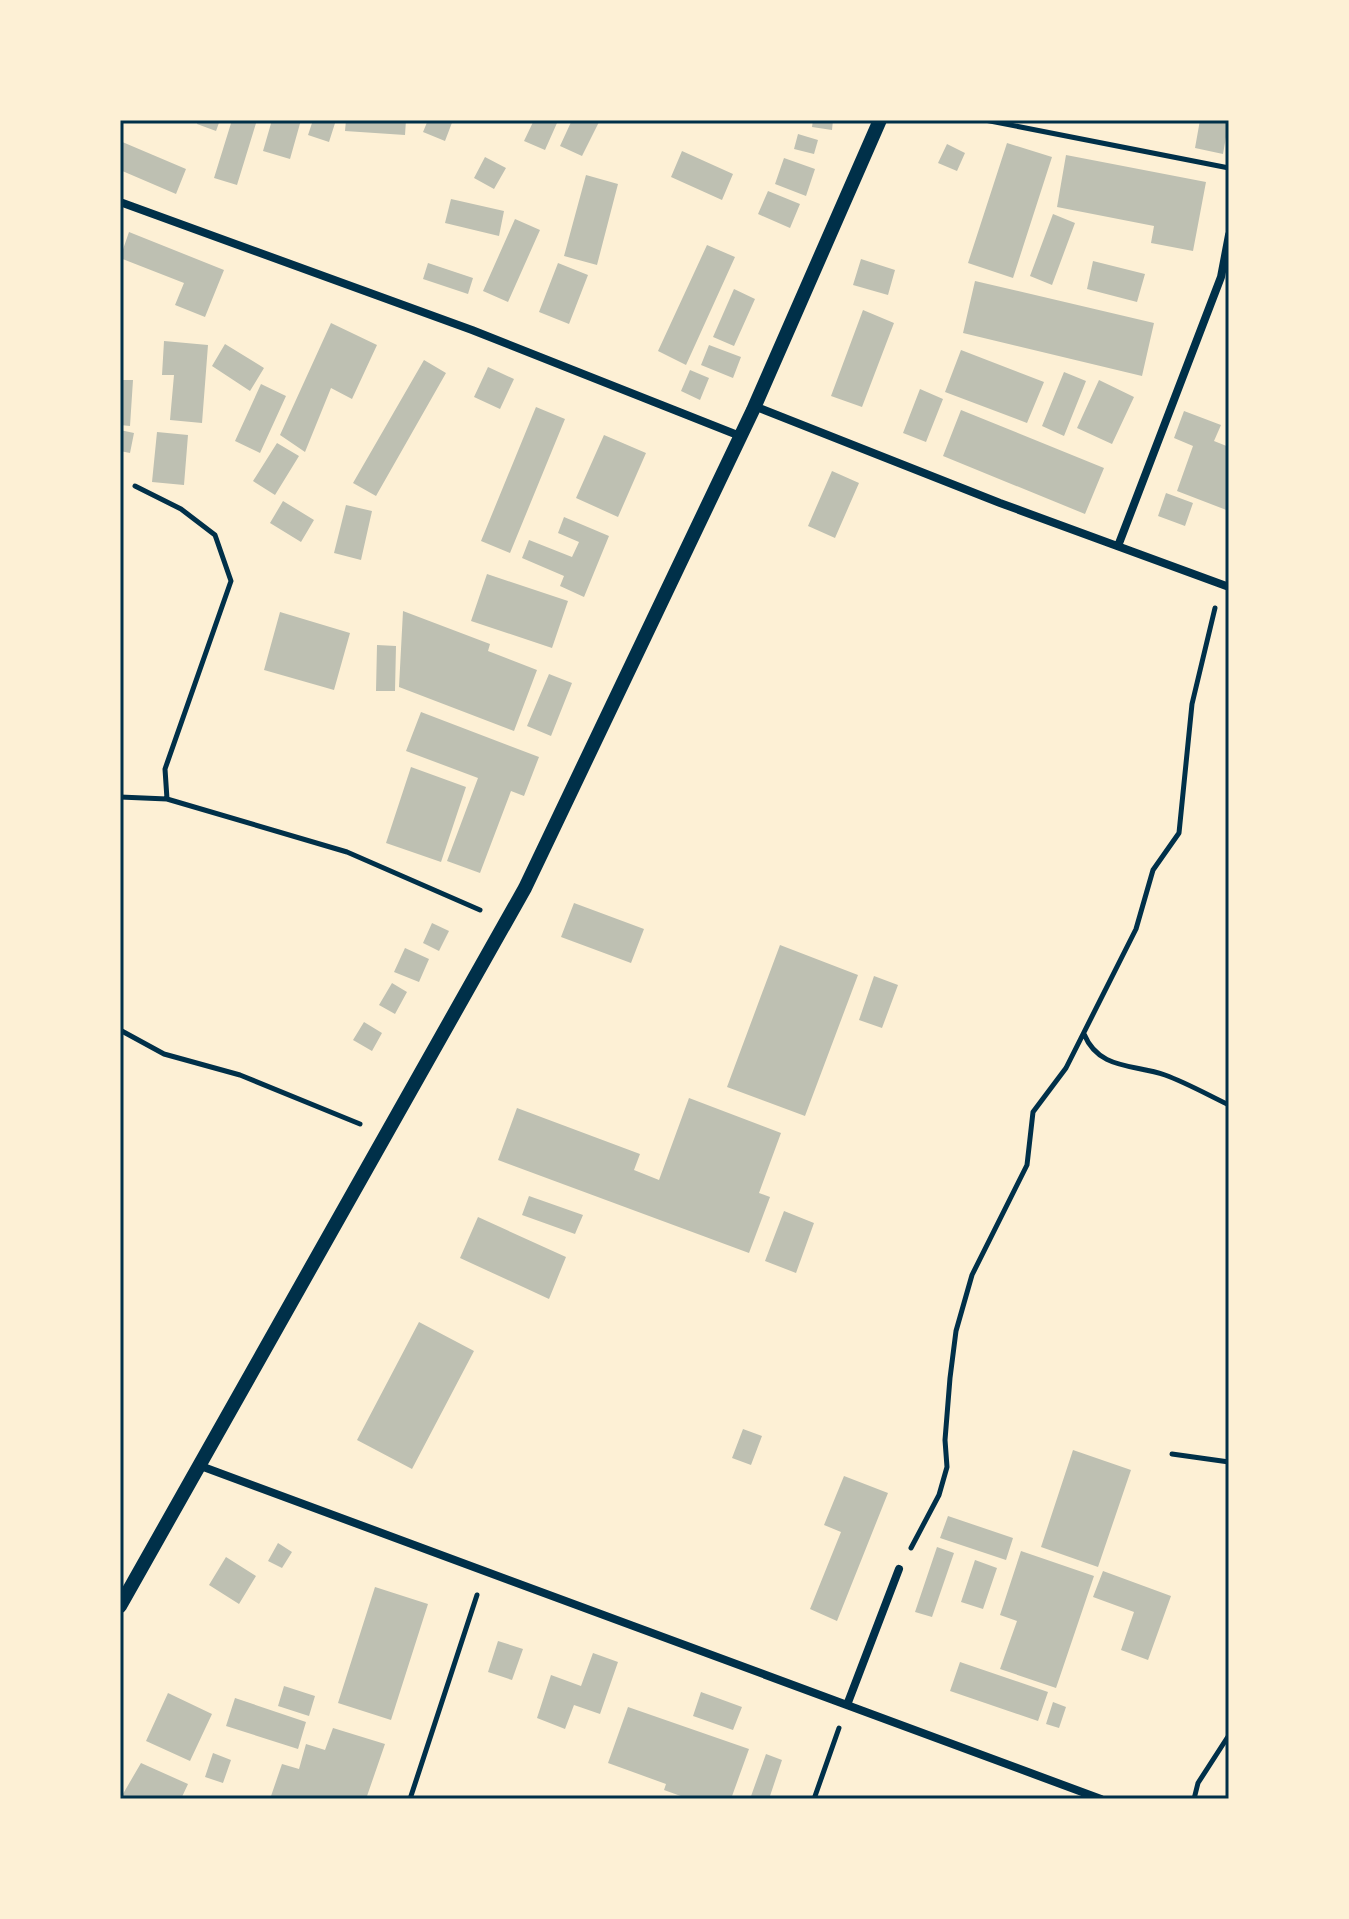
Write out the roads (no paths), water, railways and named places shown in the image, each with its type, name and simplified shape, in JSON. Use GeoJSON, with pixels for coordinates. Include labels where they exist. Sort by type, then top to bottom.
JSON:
{"type":"FeatureCollection","features":[{"type":"Feature","properties":{"kind":"street"},"geometry":{"type":"LineString","coordinates":[[120,1606],[506,921],[740,436],[880,120]]}},
{"type":"Feature","properties":{"kind":"street"},"geometry":{"type":"LineString","coordinates":[[120,202],[472,330],[740,436]]}},
{"type":"Feature","properties":{"kind":"street"},"geometry":{"type":"LineString","coordinates":[[1118,546],[1221,277],[1229,235]]}},
{"type":"Feature","properties":{"kind":"street"},"geometry":{"type":"LineString","coordinates":[[754,406],[1225,585]]}},
{"type":"Feature","properties":{"kind":"street"},"geometry":{"type":"LineString","coordinates":[[197,1465],[1101,1799]]}},
{"type":"Feature","properties":{"kind":"street"},"geometry":{"type":"LineString","coordinates":[[847,1705],[899,1569]]}}]}
